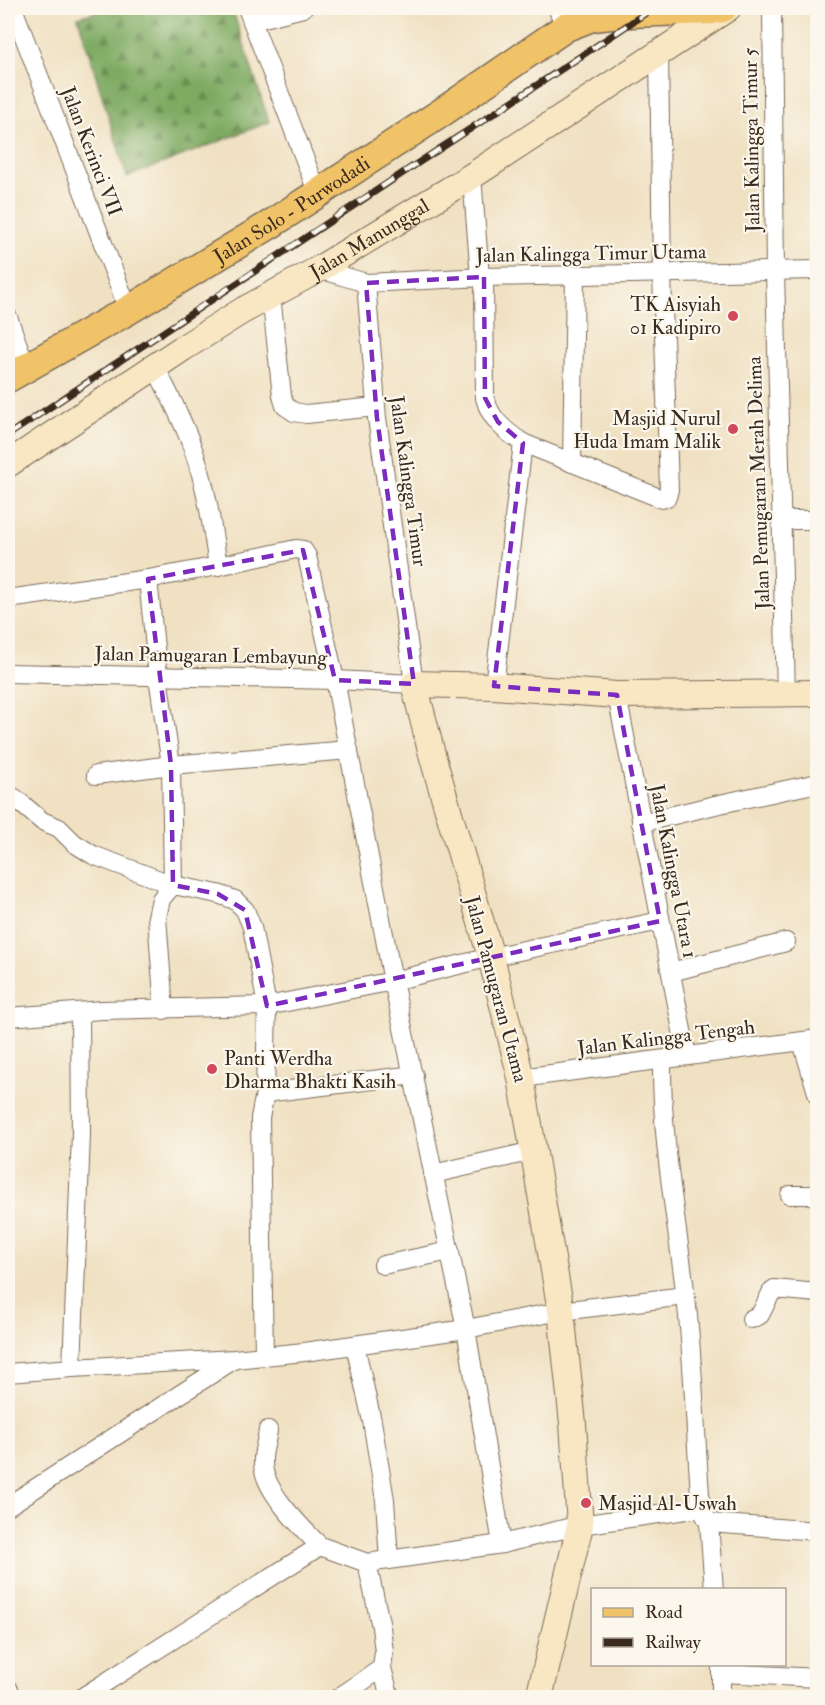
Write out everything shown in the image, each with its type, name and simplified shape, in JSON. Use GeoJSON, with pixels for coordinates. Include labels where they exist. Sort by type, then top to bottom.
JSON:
{"type":"FeatureCollection","features":[{"type":"Feature","properties":{"kind":"main road","name":"Jalan Solo - Purwodadi"},"geometry":{"type":"LineString","coordinates":[[17,373],[127,311],[318,194],[441,113],[569,14],[592,17],[723,8]]}},
{"type":"Feature","properties":{"kind":"street","name":"Jalan Kerinci VII"},"geometry":{"type":"LineString","coordinates":[[13,8],[127,311]]}},
{"type":"Feature","properties":{"kind":"street"},"geometry":{"type":"LineString","coordinates":[[303,8],[250,14],[318,194]]}},
{"type":"Feature","properties":{"kind":"street","name":"Jalan Manunggal"},"geometry":{"type":"LineString","coordinates":[[8,464],[154,366],[242,311],[320,268],[472,176],[659,51],[728,8]]}},
{"type":"Feature","properties":{"kind":"street","name":"Jalan Kalingga Timur 5"},"geometry":{"type":"LineString","coordinates":[[772,8],[775,272]]}},
{"type":"Feature","properties":{"kind":"street"},"geometry":{"type":"LineString","coordinates":[[472,176],[482,277],[487,408],[498,422],[523,443],[662,499],[667,497],[669,490],[662,274],[659,51]]}},
{"type":"Feature","properties":{"kind":"street"},"geometry":{"type":"LineString","coordinates":[[320,268],[366,283]]}},
{"type":"Feature","properties":{"kind":"street","name":"Jalan Kalingga Timur Utama"},"geometry":{"type":"LineString","coordinates":[[366,283],[482,277],[818,270]]}},
{"type":"Feature","properties":{"kind":"street","name":"Jalan Pemugaran Merah Delima"},"geometry":{"type":"LineString","coordinates":[[775,272],[786,693]]}},
{"type":"Feature","properties":{"kind":"street"},"geometry":{"type":"LineString","coordinates":[[573,463],[575,275]]}},
{"type":"Feature","properties":{"kind":"street","name":"Jalan Kalingga Timur"},"geometry":{"type":"LineString","coordinates":[[366,283],[376,406],[414,684]]}},
{"type":"Feature","properties":{"kind":"street"},"geometry":{"type":"LineString","coordinates":[[271,295],[285,406],[294,412],[306,414],[376,406]]}},
{"type":"Feature","properties":{"kind":"street"},"geometry":{"type":"LineString","coordinates":[[8,317],[17,373]]}},
{"type":"Feature","properties":{"kind":"street"},"geometry":{"type":"LineString","coordinates":[[154,366],[174,404],[193,449],[207,498],[218,566]]}},
{"type":"Feature","properties":{"kind":"street"},"geometry":{"type":"LineString","coordinates":[[494,686],[523,443]]}},
{"type":"Feature","properties":{"kind":"street"},"geometry":{"type":"LineString","coordinates":[[781,520],[818,520]]}},
{"type":"Feature","properties":{"kind":"street"},"geometry":{"type":"LineString","coordinates":[[8,599],[148,579],[296,549],[303,550],[307,556],[335,680],[393,981],[466,1329],[501,1544]]}},
{"type":"Feature","properties":{"kind":"street"},"geometry":{"type":"LineString","coordinates":[[148,579],[158,677],[171,765],[173,885],[161,899],[157,917],[164,1010]]}},
{"type":"Feature","properties":{"kind":"street","name":"Jalan Pamugaran Lembayung"},"geometry":{"type":"LineString","coordinates":[[8,673],[335,680],[414,684]]}},
{"type":"Feature","properties":{"kind":"street"},"geometry":{"type":"LineString","coordinates":[[414,684],[494,686],[617,694],[818,693]]}},
{"type":"Feature","properties":{"kind":"street","name":"Jalan Pamugaran Utama"},"geometry":{"type":"LineString","coordinates":[[414,684],[433,758],[491,957],[521,1078],[561,1311],[573,1424],[580,1525],[539,1698]]}},
{"type":"Feature","properties":{"kind":"street","name":"Jalan Kalingga Utara 1"},"geometry":{"type":"LineString","coordinates":[[617,694],[687,1056]]}},
{"type":"Feature","properties":{"kind":"street"},"geometry":{"type":"LineString","coordinates":[[96,775],[171,765],[349,750]]}},
{"type":"Feature","properties":{"kind":"street"},"geometry":{"type":"LineString","coordinates":[[641,823],[818,783]]}},
{"type":"Feature","properties":{"kind":"street"},"geometry":{"type":"LineString","coordinates":[[8,794],[42,821],[59,828],[74,843],[93,855],[173,885],[218,894],[235,900],[245,910],[252,927],[267,1006],[265,1093],[260,1118],[264,1356]]}},
{"type":"Feature","properties":{"kind":"street"},"geometry":{"type":"LineString","coordinates":[[8,1017],[80,1011],[267,1006],[393,981],[491,957],[660,921]]}},
{"type":"Feature","properties":{"kind":"street"},"geometry":{"type":"LineString","coordinates":[[671,972],[786,942]]}},
{"type":"Feature","properties":{"kind":"street"},"geometry":{"type":"LineString","coordinates":[[72,1368],[81,1134],[80,1011]]}},
{"type":"Feature","properties":{"kind":"street"},"geometry":{"type":"LineString","coordinates":[[810,1040],[818,1096]]}},
{"type":"Feature","properties":{"kind":"street","name":"Jalan Kalingga Tengah"},"geometry":{"type":"LineString","coordinates":[[521,1078],[810,1040]]}},
{"type":"Feature","properties":{"kind":"street"},"geometry":{"type":"LineString","coordinates":[[662,1060],[670,1176],[688,1314],[705,1515],[714,1588]]}},
{"type":"Feature","properties":{"kind":"street"},"geometry":{"type":"LineString","coordinates":[[265,1093],[414,1075]]}},
{"type":"Feature","properties":{"kind":"street"},"geometry":{"type":"LineString","coordinates":[[433,1174],[533,1150]]}},
{"type":"Feature","properties":{"kind":"street"},"geometry":{"type":"LineString","coordinates":[[790,1195],[818,1196]]}},
{"type":"Feature","properties":{"kind":"street"},"geometry":{"type":"LineString","coordinates":[[383,1265],[450,1251]]}},
{"type":"Feature","properties":{"kind":"street"},"geometry":{"type":"LineString","coordinates":[[752,1319],[760,1315],[774,1289],[818,1293]]}},
{"type":"Feature","properties":{"kind":"street"},"geometry":{"type":"LineString","coordinates":[[8,1373],[234,1359],[304,1352],[466,1329],[561,1311],[685,1296]]}},
{"type":"Feature","properties":{"kind":"street"},"geometry":{"type":"LineString","coordinates":[[355,1345],[376,1443],[385,1500],[389,1560]]}},
{"type":"Feature","properties":{"kind":"street"},"geometry":{"type":"LineString","coordinates":[[8,1506],[234,1359]]}},
{"type":"Feature","properties":{"kind":"street"},"geometry":{"type":"LineString","coordinates":[[268,1430],[262,1460],[264,1473],[296,1522],[320,1546],[367,1563],[501,1544],[580,1525],[705,1515],[818,1531]]}},
{"type":"Feature","properties":{"kind":"street"},"geometry":{"type":"LineString","coordinates":[[81,1698],[320,1546]]}},
{"type":"Feature","properties":{"kind":"street"},"geometry":{"type":"LineString","coordinates":[[367,1563],[381,1627],[384,1652],[382,1668],[390,1698]]}},
{"type":"Feature","properties":{"kind":"street"},"geometry":{"type":"LineString","coordinates":[[338,1698],[382,1668]]}},
{"type":"Feature","properties":{"kind":"street"},"geometry":{"type":"LineString","coordinates":[[721,1698],[722,1669],[818,1678]]}},
{"type":"Feature","properties":{"kind":"street"},"geometry":{"type":"LineString","coordinates":[[8,1688],[13,1698]]}},
{"type":"Feature","properties":{"kind":"highlighted area"},"geometry":{"type":"Polygon","coordinates":[[[484,277],[485,398],[498,422],[523,443],[494,686],[617,695],[660,921],[267,1006],[245,910],[218,894],[173,885],[171,765],[148,579],[303,550],[335,680],[414,684],[377,418],[366,283],[484,277]]]}},
{"type":"Feature","properties":{"kind":"green space"},"geometry":{"type":"Polygon","coordinates":[[[109,8],[232,8],[269,122],[127,177],[78,17],[109,8]]]}},
{"type":"Feature","properties":{"kind":"railway"},"geometry":{"type":"LineString","coordinates":[[8,435],[653,8]]}},
{"type":"Feature","properties":{"kind":"place","name":"TK Aisyiah 01 Kadipiro"},"geometry":{"type":"Point","coordinates":[733,316]}},
{"type":"Feature","properties":{"kind":"place","name":"Masjid Nurul Huda Imam Malik"},"geometry":{"type":"Point","coordinates":[733,429]}},
{"type":"Feature","properties":{"kind":"place","name":"Panti Werdha Dharma Bhakti Kasih"},"geometry":{"type":"Point","coordinates":[212,1069]}},
{"type":"Feature","properties":{"kind":"place","name":"Masjid Al-Uswah"},"geometry":{"type":"Point","coordinates":[586,1503]}}]}
